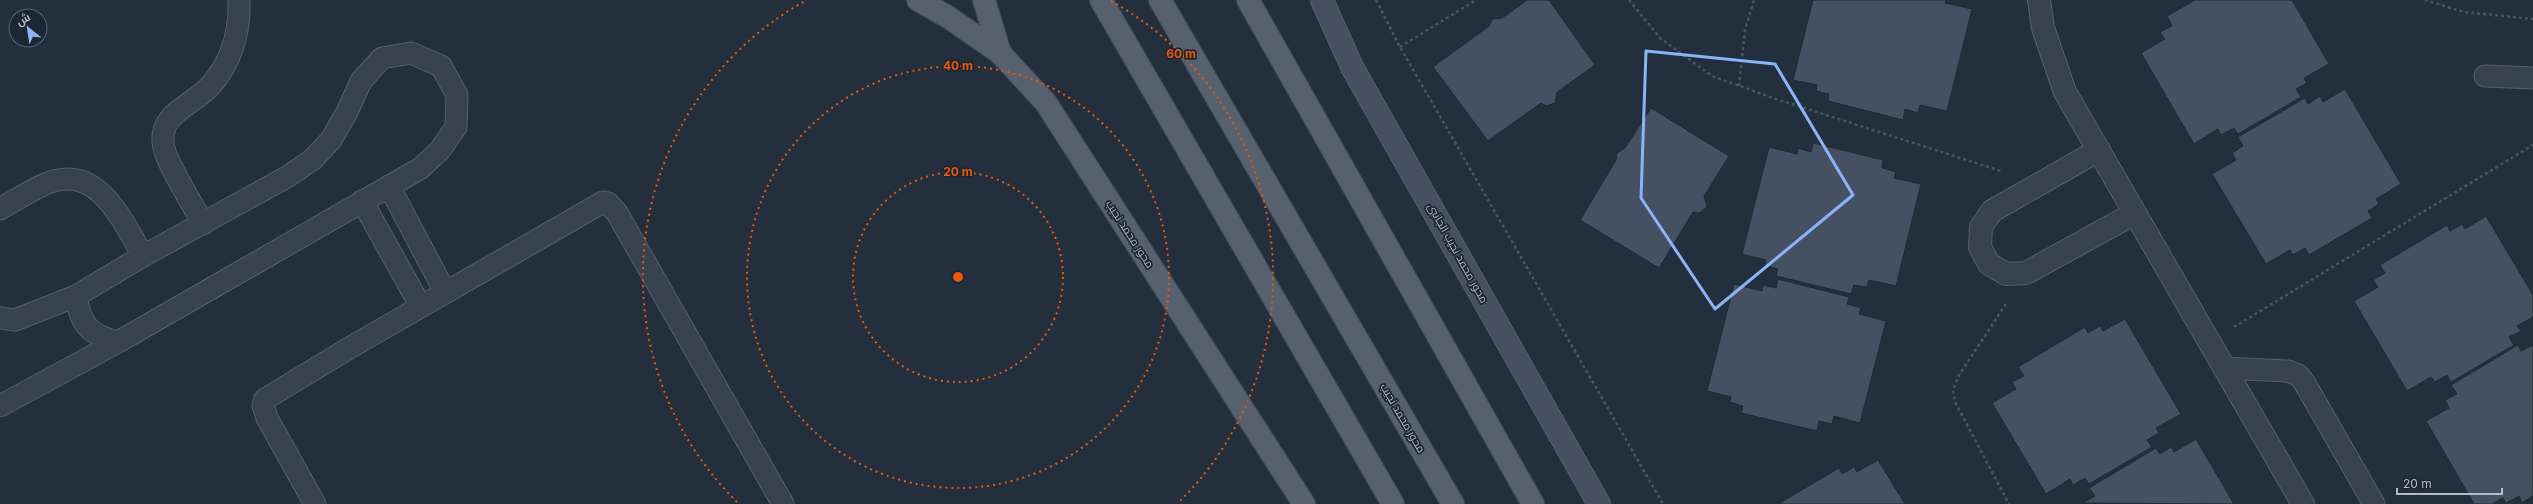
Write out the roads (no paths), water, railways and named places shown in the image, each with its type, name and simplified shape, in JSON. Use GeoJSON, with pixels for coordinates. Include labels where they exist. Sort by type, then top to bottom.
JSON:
{"type":"FeatureCollection","features":[{"type":"Feature","properties":{"kind":"main road","name":"محور محمد نجيب"},"geometry":{"type":"LineString","coordinates":[[918,0],[948,17],[1000,53],[1046,103],[1304,504]]}},
{"type":"Feature","properties":{"kind":"main road"},"geometry":{"type":"LineString","coordinates":[[984,0],[1000,53]]}},
{"type":"Feature","properties":{"kind":"main road"},"geometry":{"type":"LineString","coordinates":[[1101,0],[1393,504]]}},
{"type":"Feature","properties":{"kind":"main road","name":"محور محمد نجيب"},"geometry":{"type":"LineString","coordinates":[[1160,0],[1453,504]]}},
{"type":"Feature","properties":{"kind":"main road"},"geometry":{"type":"LineString","coordinates":[[1248,0],[1533,504]]}},
{"type":"Feature","properties":{"kind":"street","name":"محور محمد نجيب الجانبى"},"geometry":{"type":"LineString","coordinates":[[1322,0],[1352,67],[1598,504]]}},
{"type":"Feature","properties":{"kind":"street"},"geometry":{"type":"LineString","coordinates":[[2039,0],[2043,28],[2065,92],[2303,504]]}},
{"type":"Feature","properties":{"kind":"street"},"geometry":{"type":"LineString","coordinates":[[2099,150],[1992,211],[1981,227],[1980,247],[1990,264],[2006,274],[2026,273],[2135,213]]}},
{"type":"Feature","properties":{"kind":"lane"},"geometry":{"type":"LineString","coordinates":[[203,224],[164,149],[164,129],[178,109],[201,95],[222,70],[237,36],[239,0]]}},
{"type":"Feature","properties":{"kind":"lane"},"geometry":{"type":"LineString","coordinates":[[0,318],[15,320],[76,296],[143,256],[287,177],[312,160],[332,140],[361,81],[382,58],[411,53],[441,66],[458,94],[456,127],[440,150],[420,168],[118,342],[0,406]]}},
{"type":"Feature","properties":{"kind":"lane"},"geometry":{"type":"LineString","coordinates":[[2485,76],[2533,78]]}},
{"type":"Feature","properties":{"kind":"lane"},"geometry":{"type":"LineString","coordinates":[[0,209],[44,184],[58,180],[73,180],[89,185],[104,194],[114,206],[143,256]]}},
{"type":"Feature","properties":{"kind":"lane"},"geometry":{"type":"LineString","coordinates":[[389,186],[446,292]]}},
{"type":"Feature","properties":{"kind":"lane"},"geometry":{"type":"LineString","coordinates":[[362,201],[421,307]]}},
{"type":"Feature","properties":{"kind":"lane"},"geometry":{"type":"LineString","coordinates":[[315,504],[267,418],[263,405],[265,399],[596,204],[608,203],[617,214],[783,504]]}},
{"type":"Feature","properties":{"kind":"lane"},"geometry":{"type":"LineString","coordinates":[[76,296],[78,313],[87,328],[101,338],[118,342]]}},
{"type":"Feature","properties":{"kind":"lane"},"geometry":{"type":"LineString","coordinates":[[2224,368],[2288,371],[2298,375],[2304,382],[2374,504]]}}]}
